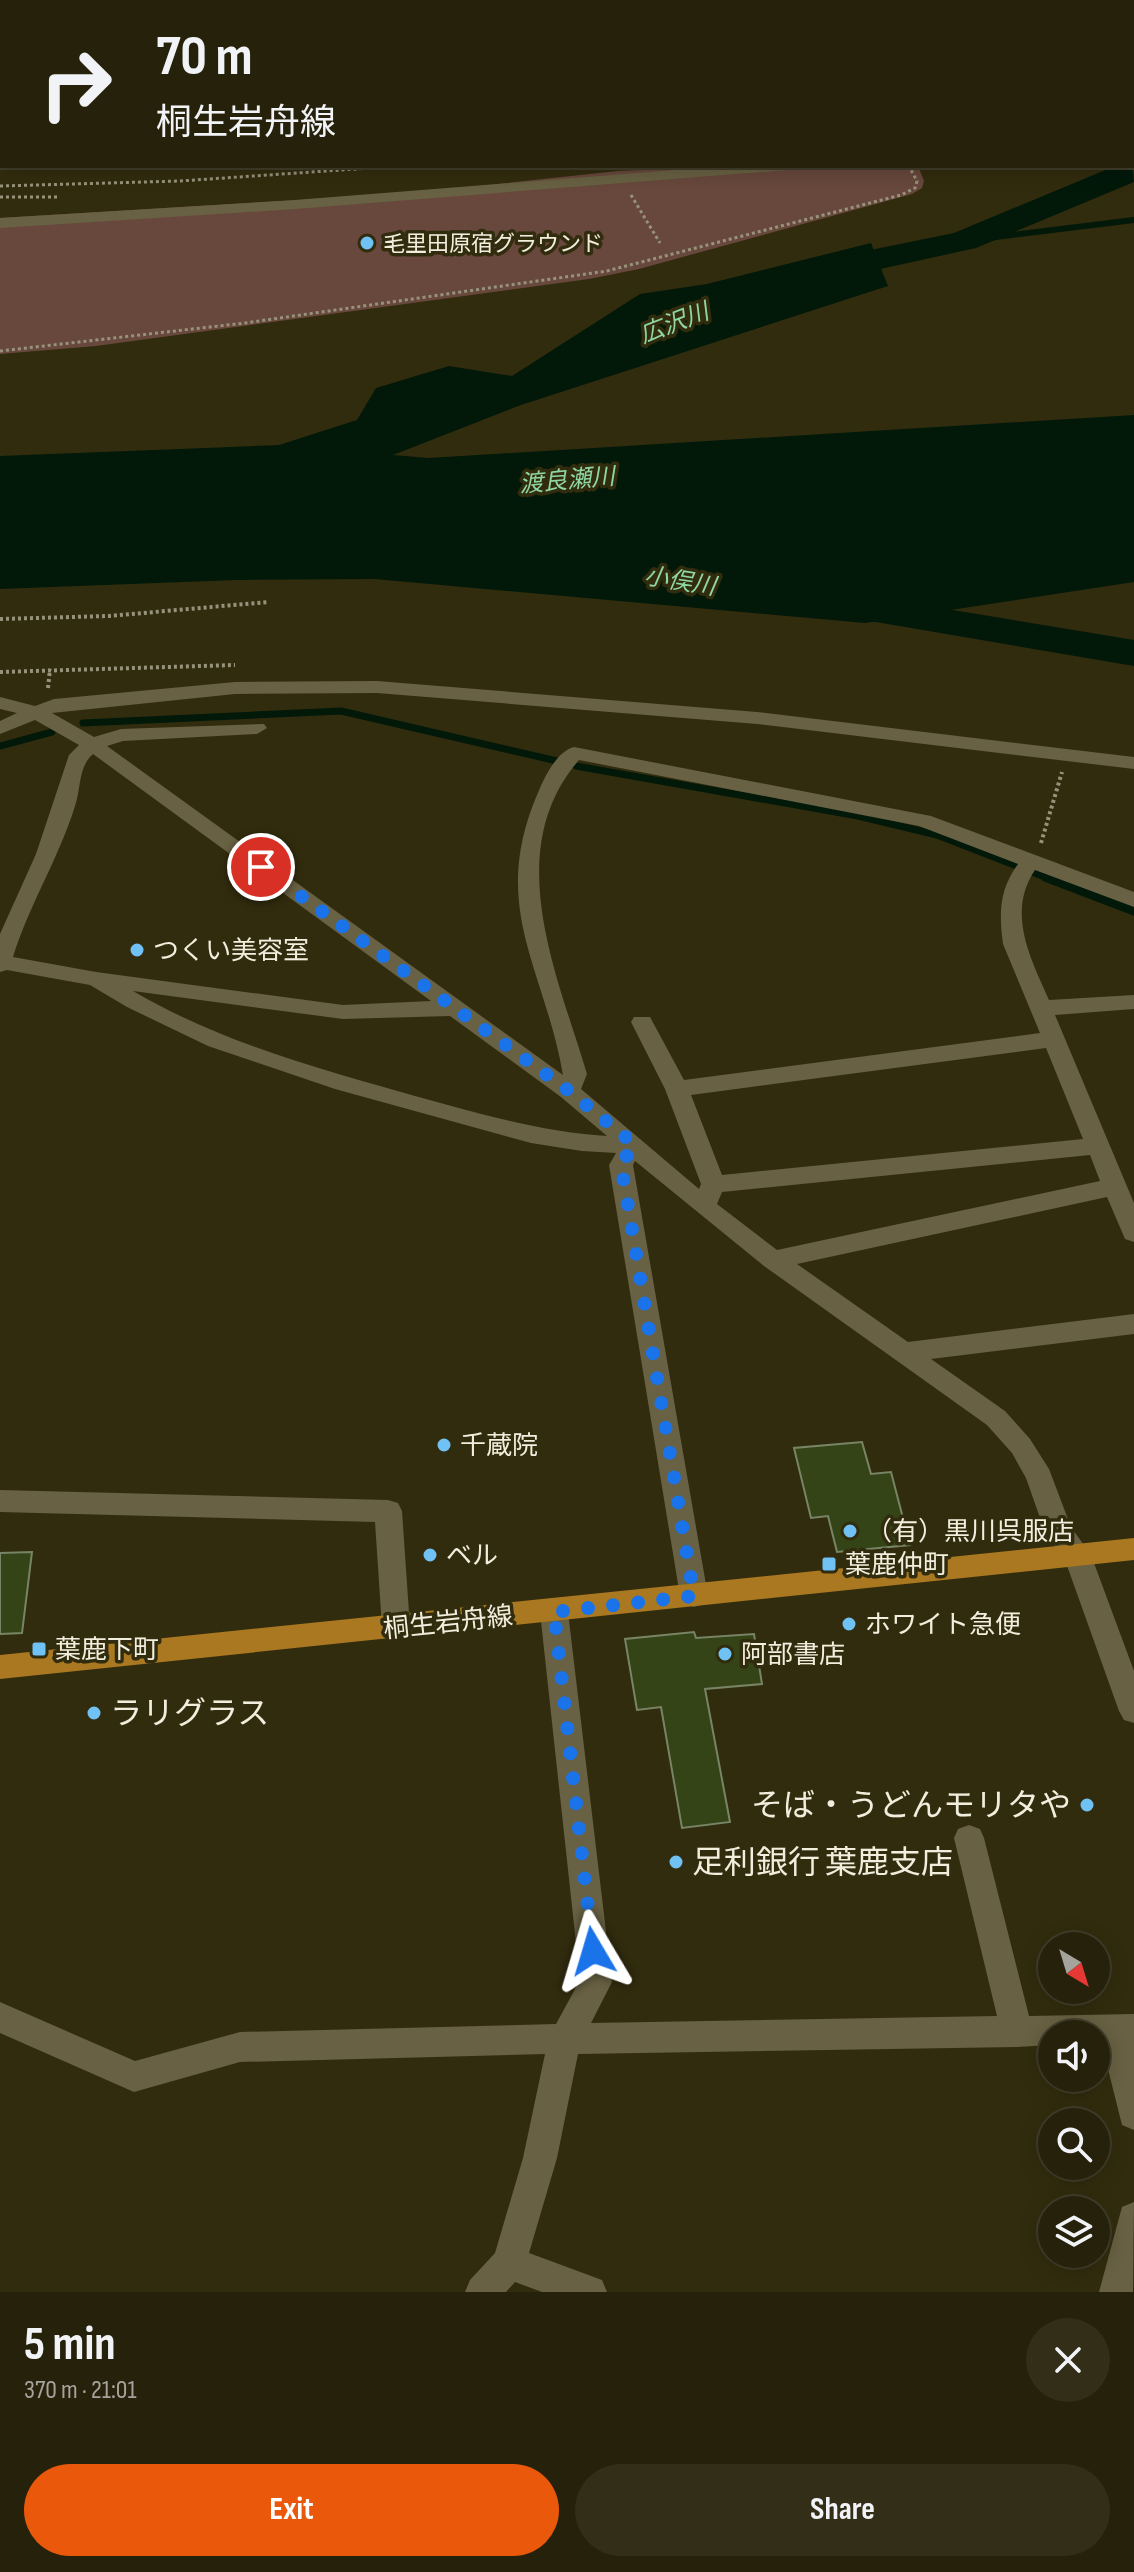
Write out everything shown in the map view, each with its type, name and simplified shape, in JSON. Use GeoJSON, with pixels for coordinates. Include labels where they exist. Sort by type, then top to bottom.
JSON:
{"type":"FeatureCollection","features":[{"type":"Feature","properties":{"kind":"main road","name":"桐生岩舟線"},"geometry":{"type":"LineString","coordinates":[[0,1667],[554,1612],[1134,1549]]}},
{"type":"Feature","properties":{"kind":"street"},"geometry":{"type":"LineString","coordinates":[[0,223],[344,203],[759,168]]}},
{"type":"Feature","properties":{"kind":"street"},"geometry":{"type":"LineString","coordinates":[[0,728],[54,705],[235,688],[377,687],[742,716],[1134,763]]}},
{"type":"Feature","properties":{"kind":"street"},"geometry":{"type":"LineString","coordinates":[[0,703],[35,712],[92,744],[569,1091],[634,1144],[708,1195],[773,1260],[996,1418],[1021,1446],[1039,1476],[1059,1532],[1077,1555],[1134,1711]]}},
{"type":"Feature","properties":{"kind":"street"},"geometry":{"type":"LineString","coordinates":[[257,728],[121,735],[92,744],[79,755],[47,854],[0,963],[343,1012],[455,1008]]}},
{"type":"Feature","properties":{"kind":"street"},"geometry":{"type":"LineString","coordinates":[[569,1091],[575,1074],[529,905],[532,838],[554,777],[574,753],[897,815],[937,826],[1026,867],[1134,900]]}},
{"type":"Feature","properties":{"kind":"street"},"geometry":{"type":"LineString","coordinates":[[1026,867],[1008,901],[1014,944],[1114,1187],[1131,1219]]}},
{"type":"Feature","properties":{"kind":"street"},"geometry":{"type":"LineString","coordinates":[[96,979],[137,1005],[258,1059],[510,1130],[569,1143],[606,1146],[634,1144]]}},
{"type":"Feature","properties":{"kind":"street"},"geometry":{"type":"LineString","coordinates":[[1040,1008],[1134,1002]]}},
{"type":"Feature","properties":{"kind":"street"},"geometry":{"type":"LineString","coordinates":[[642,1022],[677,1089],[708,1195]]}},
{"type":"Feature","properties":{"kind":"street"},"geometry":{"type":"LineString","coordinates":[[677,1089],[1053,1039]]}},
{"type":"Feature","properties":{"kind":"street"},"geometry":{"type":"LineString","coordinates":[[634,1144],[621,1165],[694,1596]]}},
{"type":"Feature","properties":{"kind":"street"},"geometry":{"type":"LineString","coordinates":[[708,1195],[1097,1146]]}},
{"type":"Feature","properties":{"kind":"street"},"geometry":{"type":"LineString","coordinates":[[773,1260],[1114,1187]]}},
{"type":"Feature","properties":{"kind":"street"},"geometry":{"type":"LineString","coordinates":[[906,1352],[1134,1324]]}},
{"type":"Feature","properties":{"kind":"street"},"geometry":{"type":"LineString","coordinates":[[0,1501],[388,1511],[396,1627]]}},
{"type":"Feature","properties":{"kind":"street"},"geometry":{"type":"LineString","coordinates":[[482,2292],[509,2263],[540,2158],[564,2041],[596,1982],[554,1612]]}},
{"type":"Feature","properties":{"kind":"street"},"geometry":{"type":"LineString","coordinates":[[969,1838],[1017,2032]]}},
{"type":"Feature","properties":{"kind":"street"},"geometry":{"type":"LineString","coordinates":[[0,2017],[134,2077],[240,2047],[1124,2029],[1134,2114]]}},
{"type":"Feature","properties":{"kind":"street"},"geometry":{"type":"LineString","coordinates":[[1116,2292],[1134,2219]]}},
{"type":"Feature","properties":{"kind":"street"},"geometry":{"type":"LineString","coordinates":[[509,2263],[590,2292]]}},
{"type":"Feature","properties":{"kind":"path"},"geometry":{"type":"LineString","coordinates":[[0,186],[180,181],[371,168]]}},
{"type":"Feature","properties":{"kind":"path"},"geometry":{"type":"LineString","coordinates":[[0,351],[232,325],[632,266],[901,195],[915,188],[917,181],[906,168]]}},
{"type":"Feature","properties":{"kind":"path"},"geometry":{"type":"LineString","coordinates":[[0,619],[109,616],[268,602]]}},
{"type":"Feature","properties":{"kind":"path"},"geometry":{"type":"LineString","coordinates":[[0,672],[49,671]]}},
{"type":"Feature","properties":{"kind":"path"},"geometry":{"type":"LineString","coordinates":[[1026,867],[1037,853],[1062,772]]}},
{"type":"Feature","properties":{"kind":"shaded area","name":"毛里田原宿グラウンド"},"geometry":{"type":"Polygon","coordinates":[[[919,168],[924,181],[922,188],[912,194],[639,269],[589,279],[96,346],[0,354],[0,218],[414,193],[618,171],[919,168]]]}},
{"type":"Feature","properties":{"kind":"water","name":"渡良瀬川"},"geometry":{"type":"Polygon","coordinates":[[[871,243],[888,286],[518,406],[393,455],[428,458],[1134,415],[1134,582],[865,623],[374,579],[236,580],[0,589],[0,456],[279,445],[357,420],[376,388],[449,366],[512,376],[640,294],[707,284],[871,243]]]}},
{"type":"Feature","properties":{"kind":"building"},"geometry":{"type":"Polygon","coordinates":[[[862,1442],[871,1474],[891,1472],[910,1545],[837,1552],[828,1516],[811,1518],[794,1448],[862,1442]]]}},
{"type":"Feature","properties":{"kind":"building"},"geometry":{"type":"Polygon","coordinates":[[[32,1552],[22,1633],[0,1634],[0,1553],[32,1552]]]}},
{"type":"Feature","properties":{"kind":"building"},"geometry":{"type":"Polygon","coordinates":[[[694,1632],[696,1638],[754,1634],[762,1684],[705,1689],[730,1822],[682,1828],[661,1707],[637,1710],[625,1639],[694,1632]]]}},
{"type":"Feature","properties":{"kind":"waterway","name":"広沢川"},"geometry":{"type":"LineString","coordinates":[[805,279],[844,266],[964,241],[1134,170]]}},
{"type":"Feature","properties":{"kind":"waterway"},"geometry":{"type":"LineString","coordinates":[[964,241],[1134,220]]}},
{"type":"Feature","properties":{"kind":"waterway","name":"小俣川"},"geometry":{"type":"LineString","coordinates":[[838,604],[1134,653]]}},
{"type":"Feature","properties":{"kind":"waterway"},"geometry":{"type":"LineString","coordinates":[[83,723],[341,711],[557,761]]}},
{"type":"Feature","properties":{"kind":"waterway"},"geometry":{"type":"LineString","coordinates":[[0,746],[52,732]]}},
{"type":"Feature","properties":{"kind":"waterway"},"geometry":{"type":"LineString","coordinates":[[576,766],[858,816],[937,835],[1050,879]]}},
{"type":"Feature","properties":{"kind":"waterway"},"geometry":{"type":"LineString","coordinates":[[1045,877],[1134,911]]}},
{"type":"Feature","properties":{"kind":"place","name":"毛里田原宿グラウンド"},"geometry":{"type":"Point","coordinates":[367,243]}},
{"type":"Feature","properties":{"kind":"place","name":"つくい美容室"},"geometry":{"type":"Point","coordinates":[137,950]}},
{"type":"Feature","properties":{"kind":"place","name":"千蔵院"},"geometry":{"type":"Point","coordinates":[444,1445]}},
{"type":"Feature","properties":{"kind":"place","name":"（有）黒川呉服店"},"geometry":{"type":"Point","coordinates":[850,1531]}},
{"type":"Feature","properties":{"kind":"place","name":"ベル"},"geometry":{"type":"Point","coordinates":[430,1555]}},
{"type":"Feature","properties":{"kind":"place","name":"葉鹿仲町"},"geometry":{"type":"Point","coordinates":[829,1564]}},
{"type":"Feature","properties":{"kind":"place","name":"ホワイト急便"},"geometry":{"type":"Point","coordinates":[849,1624]}},
{"type":"Feature","properties":{"kind":"place","name":"葉鹿下町"},"geometry":{"type":"Point","coordinates":[39,1649]}},
{"type":"Feature","properties":{"kind":"place","name":"阿部書店"},"geometry":{"type":"Point","coordinates":[725,1654]}},
{"type":"Feature","properties":{"kind":"place","name":"ラリグラス"},"geometry":{"type":"Point","coordinates":[94,1713]}},
{"type":"Feature","properties":{"kind":"place","name":"そば・うどんモリタや"},"geometry":{"type":"Point","coordinates":[1087,1805]}},
{"type":"Feature","properties":{"kind":"place","name":"足利銀行 葉鹿支店"},"geometry":{"type":"Point","coordinates":[676,1862]}},
{"type":"Feature","properties":{"kind":"route"},"geometry":{"type":"LineString","coordinates":[[261,867],[569,1091],[634,1144],[621,1165],[694,1596],[554,1612],[593,1951]]}}]}
